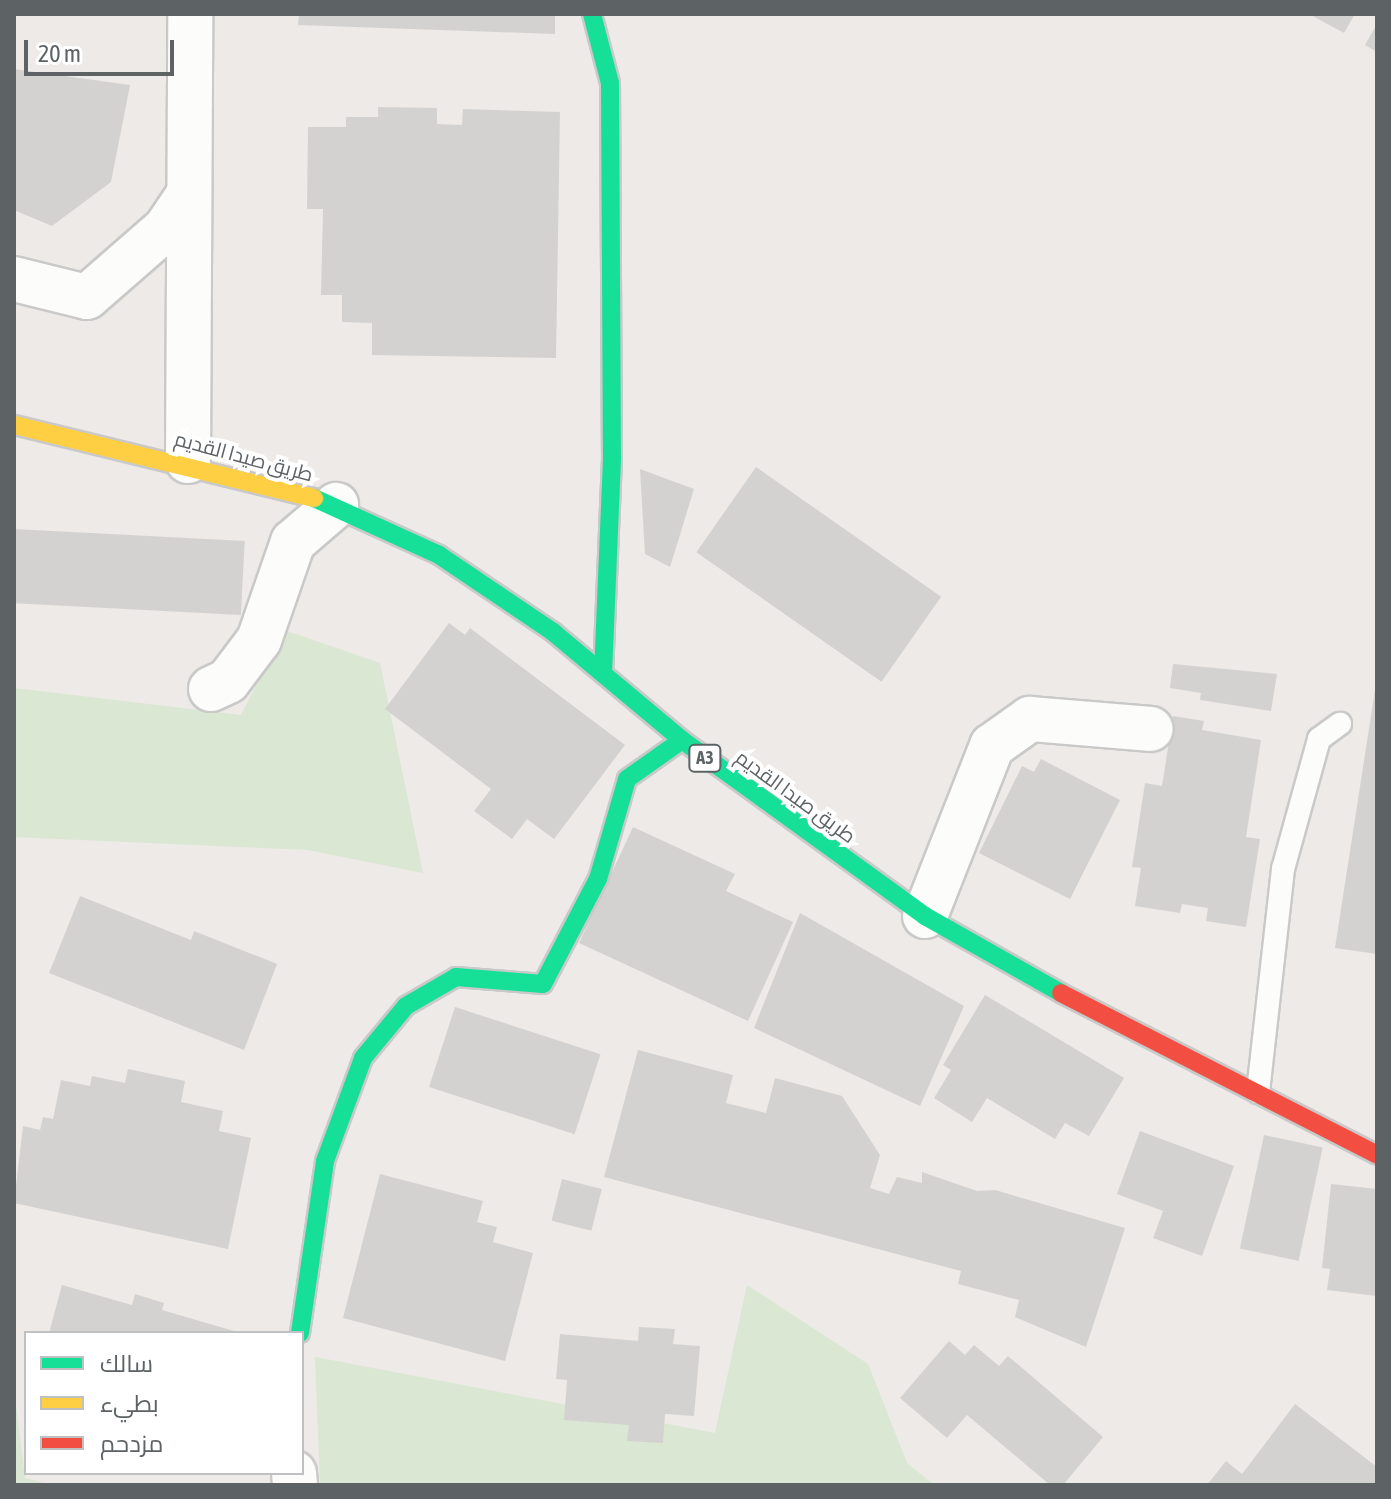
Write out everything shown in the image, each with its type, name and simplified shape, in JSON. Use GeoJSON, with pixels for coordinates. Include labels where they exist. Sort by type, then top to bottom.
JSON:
{"type":"FeatureCollection","features":[{"type":"Feature","properties":{"kind":"main road"},"geometry":{"type":"LineString","coordinates":[[592,14],[610,83],[612,459],[603,671]]}},
{"type":"Feature","properties":{"kind":"main road","name":"طريق صيدا القديم"},"geometry":{"type":"LineString","coordinates":[[14,425],[188,461],[336,505],[489,585],[603,671],[682,740],[925,916],[1059,992],[1377,1155]]}},
{"type":"Feature","properties":{"kind":"main road"},"geometry":{"type":"LineString","coordinates":[[300,1331],[325,1161],[363,1058],[406,1006],[456,977],[543,984],[598,879],[627,779],[682,740]]}},
{"type":"Feature","properties":{"kind":"street"},"geometry":{"type":"LineString","coordinates":[[188,461],[190,14]]}},
{"type":"Feature","properties":{"kind":"street"},"geometry":{"type":"LineString","coordinates":[[14,279],[87,297],[166,228],[188,195]]}},
{"type":"Feature","properties":{"kind":"street"},"geometry":{"type":"LineString","coordinates":[[211,689],[228,681],[259,640],[293,542],[336,505]]}},
{"type":"Feature","properties":{"kind":"street"},"geometry":{"type":"LineString","coordinates":[[925,916],[992,746],[1030,719],[1151,729]]}},
{"type":"Feature","properties":{"kind":"lane"},"geometry":{"type":"LineString","coordinates":[[1258,1092],[1283,869],[1319,739],[1340,724]]}},
{"type":"Feature","properties":{"kind":"green space"},"geometry":{"type":"Polygon","coordinates":[[[284,630],[380,663],[423,873],[308,850],[14,837],[14,688],[241,715],[284,630]]]}},
{"type":"Feature","properties":{"kind":"green space"},"geometry":{"type":"Polygon","coordinates":[[[747,1285],[868,1364],[907,1463],[934,1485],[320,1485],[315,1357],[715,1433],[747,1285]]]}},
{"type":"Feature","properties":{"kind":"green space"},"geometry":{"type":"Polygon","coordinates":[[[14,1389],[25,1478],[51,1485],[14,1485],[14,1389]]]}},
{"type":"Feature","properties":{"kind":"building"},"geometry":{"type":"Polygon","coordinates":[[[299,14],[555,14],[555,34],[298,25],[299,14]]]}},
{"type":"Feature","properties":{"kind":"building"},"geometry":{"type":"Polygon","coordinates":[[[1309,14],[1355,14],[1344,33],[1309,14]]]}},
{"type":"Feature","properties":{"kind":"building"},"geometry":{"type":"Polygon","coordinates":[[[1377,24],[1377,52],[1365,45],[1377,24]]]}},
{"type":"Feature","properties":{"kind":"building"},"geometry":{"type":"Polygon","coordinates":[[[14,69],[130,85],[111,182],[52,226],[14,210],[14,69]]]}},
{"type":"Feature","properties":{"kind":"building"},"geometry":{"type":"Polygon","coordinates":[[[378,107],[437,108],[437,124],[462,125],[463,109],[560,112],[556,358],[372,355],[372,323],[342,322],[342,295],[321,295],[323,209],[307,209],[308,127],[346,127],[346,117],[378,117],[378,107]]]}},
{"type":"Feature","properties":{"kind":"building"},"geometry":{"type":"Polygon","coordinates":[[[756,467],[941,597],[881,682],[696,552],[756,467]]]}},
{"type":"Feature","properties":{"kind":"building"},"geometry":{"type":"Polygon","coordinates":[[[640,469],[694,489],[670,567],[645,554],[640,469]]]}},
{"type":"Feature","properties":{"kind":"building"},"geometry":{"type":"Polygon","coordinates":[[[14,529],[245,541],[241,615],[14,603],[14,529]]]}},
{"type":"Feature","properties":{"kind":"building"},"geometry":{"type":"Polygon","coordinates":[[[449,623],[465,635],[470,628],[625,745],[554,839],[527,819],[512,839],[474,811],[491,789],[385,709],[449,623]]]}},
{"type":"Feature","properties":{"kind":"building"},"geometry":{"type":"Polygon","coordinates":[[[1173,664],[1277,674],[1271,711],[1200,700],[1201,693],[1170,688],[1173,664]]]}},
{"type":"Feature","properties":{"kind":"building"},"geometry":{"type":"Polygon","coordinates":[[[1377,677],[1377,954],[1335,948],[1377,677]]]}},
{"type":"Feature","properties":{"kind":"building"},"geometry":{"type":"Polygon","coordinates":[[[1173,716],[1204,721],[1202,730],[1261,740],[1246,837],[1260,839],[1246,927],[1206,921],[1208,908],[1182,904],[1180,913],[1135,906],[1141,868],[1132,867],[1145,783],[1162,786],[1173,716]]]}},
{"type":"Feature","properties":{"kind":"building"},"geometry":{"type":"Polygon","coordinates":[[[1041,759],[1120,800],[1070,899],[979,853],[1022,766],[1034,772],[1041,759]]]}},
{"type":"Feature","properties":{"kind":"building"},"geometry":{"type":"Polygon","coordinates":[[[633,827],[735,874],[726,891],[793,922],[748,1021],[579,943],[633,827]]]}},
{"type":"Feature","properties":{"kind":"building"},"geometry":{"type":"Polygon","coordinates":[[[80,896],[191,940],[194,931],[277,964],[244,1050],[49,973],[80,896]]]}},
{"type":"Feature","properties":{"kind":"building"},"geometry":{"type":"Polygon","coordinates":[[[800,913],[964,1006],[920,1106],[754,1028],[800,913]]]}},
{"type":"Feature","properties":{"kind":"building"},"geometry":{"type":"Polygon","coordinates":[[[985,995],[1124,1078],[1089,1136],[1065,1123],[1055,1139],[987,1098],[972,1122],[934,1098],[951,1070],[943,1065],[985,995]]]}},
{"type":"Feature","properties":{"kind":"building"},"geometry":{"type":"Polygon","coordinates":[[[455,1007],[601,1054],[575,1134],[429,1087],[455,1007]]]}},
{"type":"Feature","properties":{"kind":"building"},"geometry":{"type":"Polygon","coordinates":[[[638,1050],[733,1075],[726,1103],[766,1113],[775,1078],[842,1096],[880,1155],[870,1188],[889,1194],[897,1177],[922,1183],[922,1172],[977,1191],[995,1190],[1125,1228],[1086,1347],[1015,1317],[1019,1300],[958,1284],[961,1271],[604,1177],[638,1050]]]}},
{"type":"Feature","properties":{"kind":"building"},"geometry":{"type":"Polygon","coordinates":[[[128,1069],[185,1081],[181,1102],[223,1111],[219,1131],[251,1138],[228,1249],[14,1203],[23,1126],[40,1130],[43,1117],[53,1119],[61,1080],[90,1086],[92,1076],[125,1083],[128,1069]]]}},
{"type":"Feature","properties":{"kind":"building"},"geometry":{"type":"Polygon","coordinates":[[[1140,1131],[1234,1166],[1202,1256],[1153,1238],[1163,1211],[1117,1194],[1140,1131]]]}},
{"type":"Feature","properties":{"kind":"building"},"geometry":{"type":"Polygon","coordinates":[[[1264,1135],[1323,1147],[1299,1261],[1240,1248],[1264,1135]]]}},
{"type":"Feature","properties":{"kind":"building"},"geometry":{"type":"Polygon","coordinates":[[[380,1174],[483,1201],[477,1222],[497,1227],[493,1242],[533,1253],[505,1361],[343,1318],[380,1174]]]}},
{"type":"Feature","properties":{"kind":"building"},"geometry":{"type":"Polygon","coordinates":[[[562,1179],[602,1189],[591,1231],[552,1221],[562,1179]]]}},
{"type":"Feature","properties":{"kind":"building"},"geometry":{"type":"Polygon","coordinates":[[[1331,1184],[1377,1189],[1377,1296],[1327,1290],[1330,1269],[1322,1268],[1331,1184]]]}},
{"type":"Feature","properties":{"kind":"building"},"geometry":{"type":"Polygon","coordinates":[[[62,1285],[132,1305],[135,1294],[164,1303],[162,1310],[234,1331],[50,1331],[62,1285]]]}},
{"type":"Feature","properties":{"kind":"building"},"geometry":{"type":"Polygon","coordinates":[[[639,1327],[675,1329],[673,1344],[700,1346],[694,1416],[665,1414],[663,1443],[627,1441],[629,1425],[564,1420],[567,1380],[556,1379],[560,1334],[638,1341],[639,1327]]]}},
{"type":"Feature","properties":{"kind":"building"},"geometry":{"type":"Polygon","coordinates":[[[949,1341],[965,1355],[974,1345],[999,1366],[1008,1356],[1103,1437],[1063,1485],[1050,1485],[967,1415],[947,1438],[900,1398],[949,1341]]]}},
{"type":"Feature","properties":{"kind":"building"},"geometry":{"type":"Polygon","coordinates":[[[1295,1404],[1377,1467],[1377,1485],[1207,1485],[1226,1461],[1242,1474],[1295,1404]]]}},
{"type":"Feature","properties":{"kind":"traffic: fast"},"geometry":{"type":"LineString","coordinates":[[592,14],[610,83],[612,459],[603,671]]}},
{"type":"Feature","properties":{"kind":"traffic: fast"},"geometry":{"type":"LineString","coordinates":[[314,498],[439,555],[553,632],[682,740],[925,916],[1061,993]]}},
{"type":"Feature","properties":{"kind":"traffic: fast"},"geometry":{"type":"LineString","coordinates":[[300,1331],[325,1161],[363,1058],[406,1006],[456,977],[543,984],[598,879],[627,779],[682,740]]}},
{"type":"Feature","properties":{"kind":"traffic: slow"},"geometry":{"type":"LineString","coordinates":[[14,425],[314,498]]}},
{"type":"Feature","properties":{"kind":"traffic: jam"},"geometry":{"type":"LineString","coordinates":[[1061,993],[1377,1155]]}}]}
